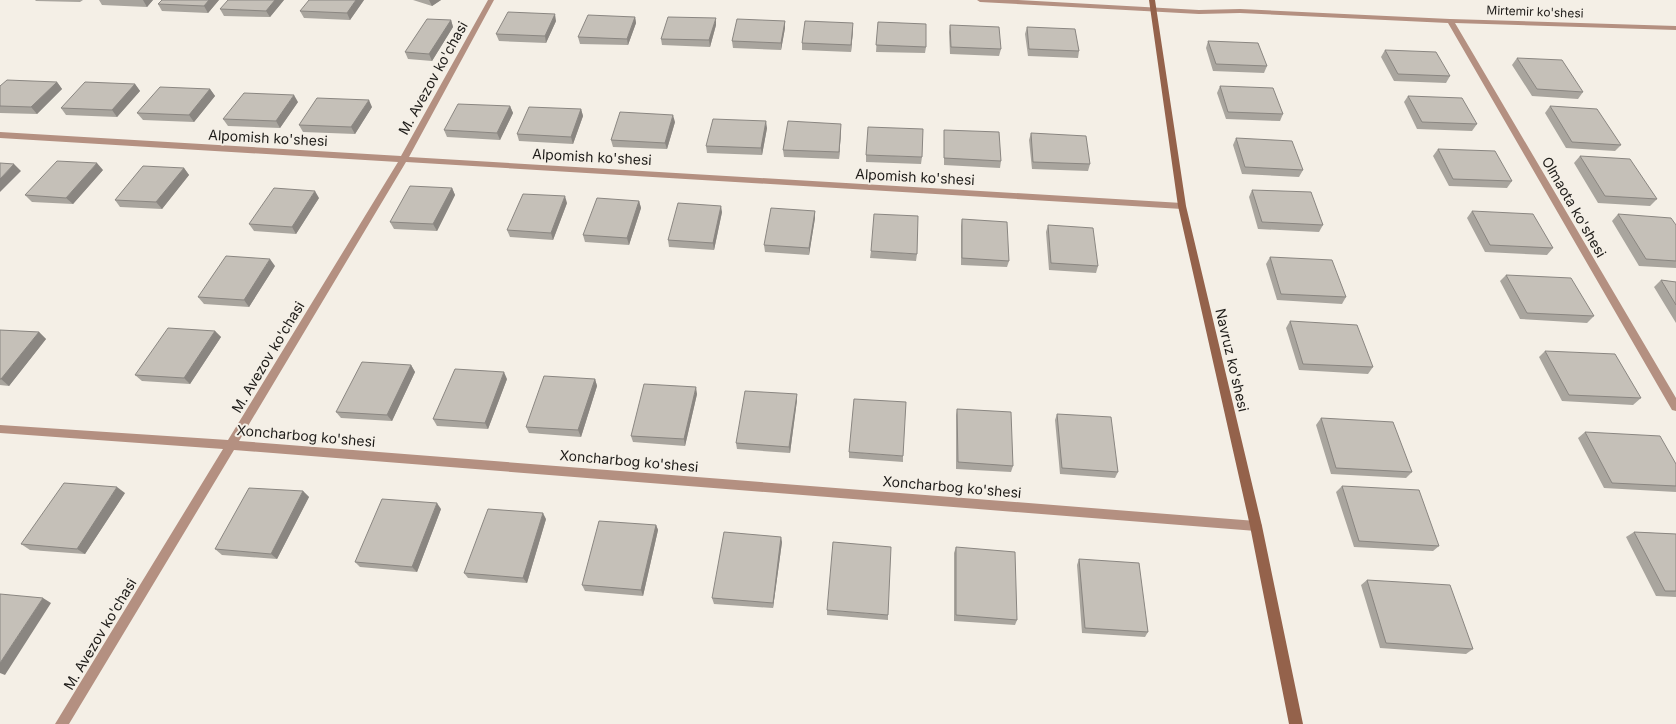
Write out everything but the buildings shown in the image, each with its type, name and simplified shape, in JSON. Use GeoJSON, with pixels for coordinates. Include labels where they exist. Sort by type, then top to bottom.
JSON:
{"type":"FeatureCollection","features":[{"type":"Feature","properties":{"kind":"street","name":"M. Avezov ko'chasi"},"geometry":{"type":"LineString","coordinates":[[62,724],[404,159],[491,0]]}},
{"type":"Feature","properties":{"kind":"street","name":"Mirtemir ko'shesi"},"geometry":{"type":"LineString","coordinates":[[980,0],[1152,5],[1199,12],[1240,11],[1450,21],[1676,28]]}},
{"type":"Feature","properties":{"kind":"street","name":"Navruz ko'shesi"},"geometry":{"type":"LineString","coordinates":[[1152,5],[1182,206],[1256,526],[1296,724]]}},
{"type":"Feature","properties":{"kind":"street","name":"Olmaota ko'shesi"},"geometry":{"type":"LineString","coordinates":[[1450,21],[1676,407]]}},
{"type":"Feature","properties":{"kind":"street","name":"Alpomish ko'shesi"},"geometry":{"type":"LineString","coordinates":[[0,135],[1182,206]]}},
{"type":"Feature","properties":{"kind":"street","name":"Xoncharbog ko'shesi"},"geometry":{"type":"LineString","coordinates":[[0,429],[231,445],[1256,526]]}}]}
